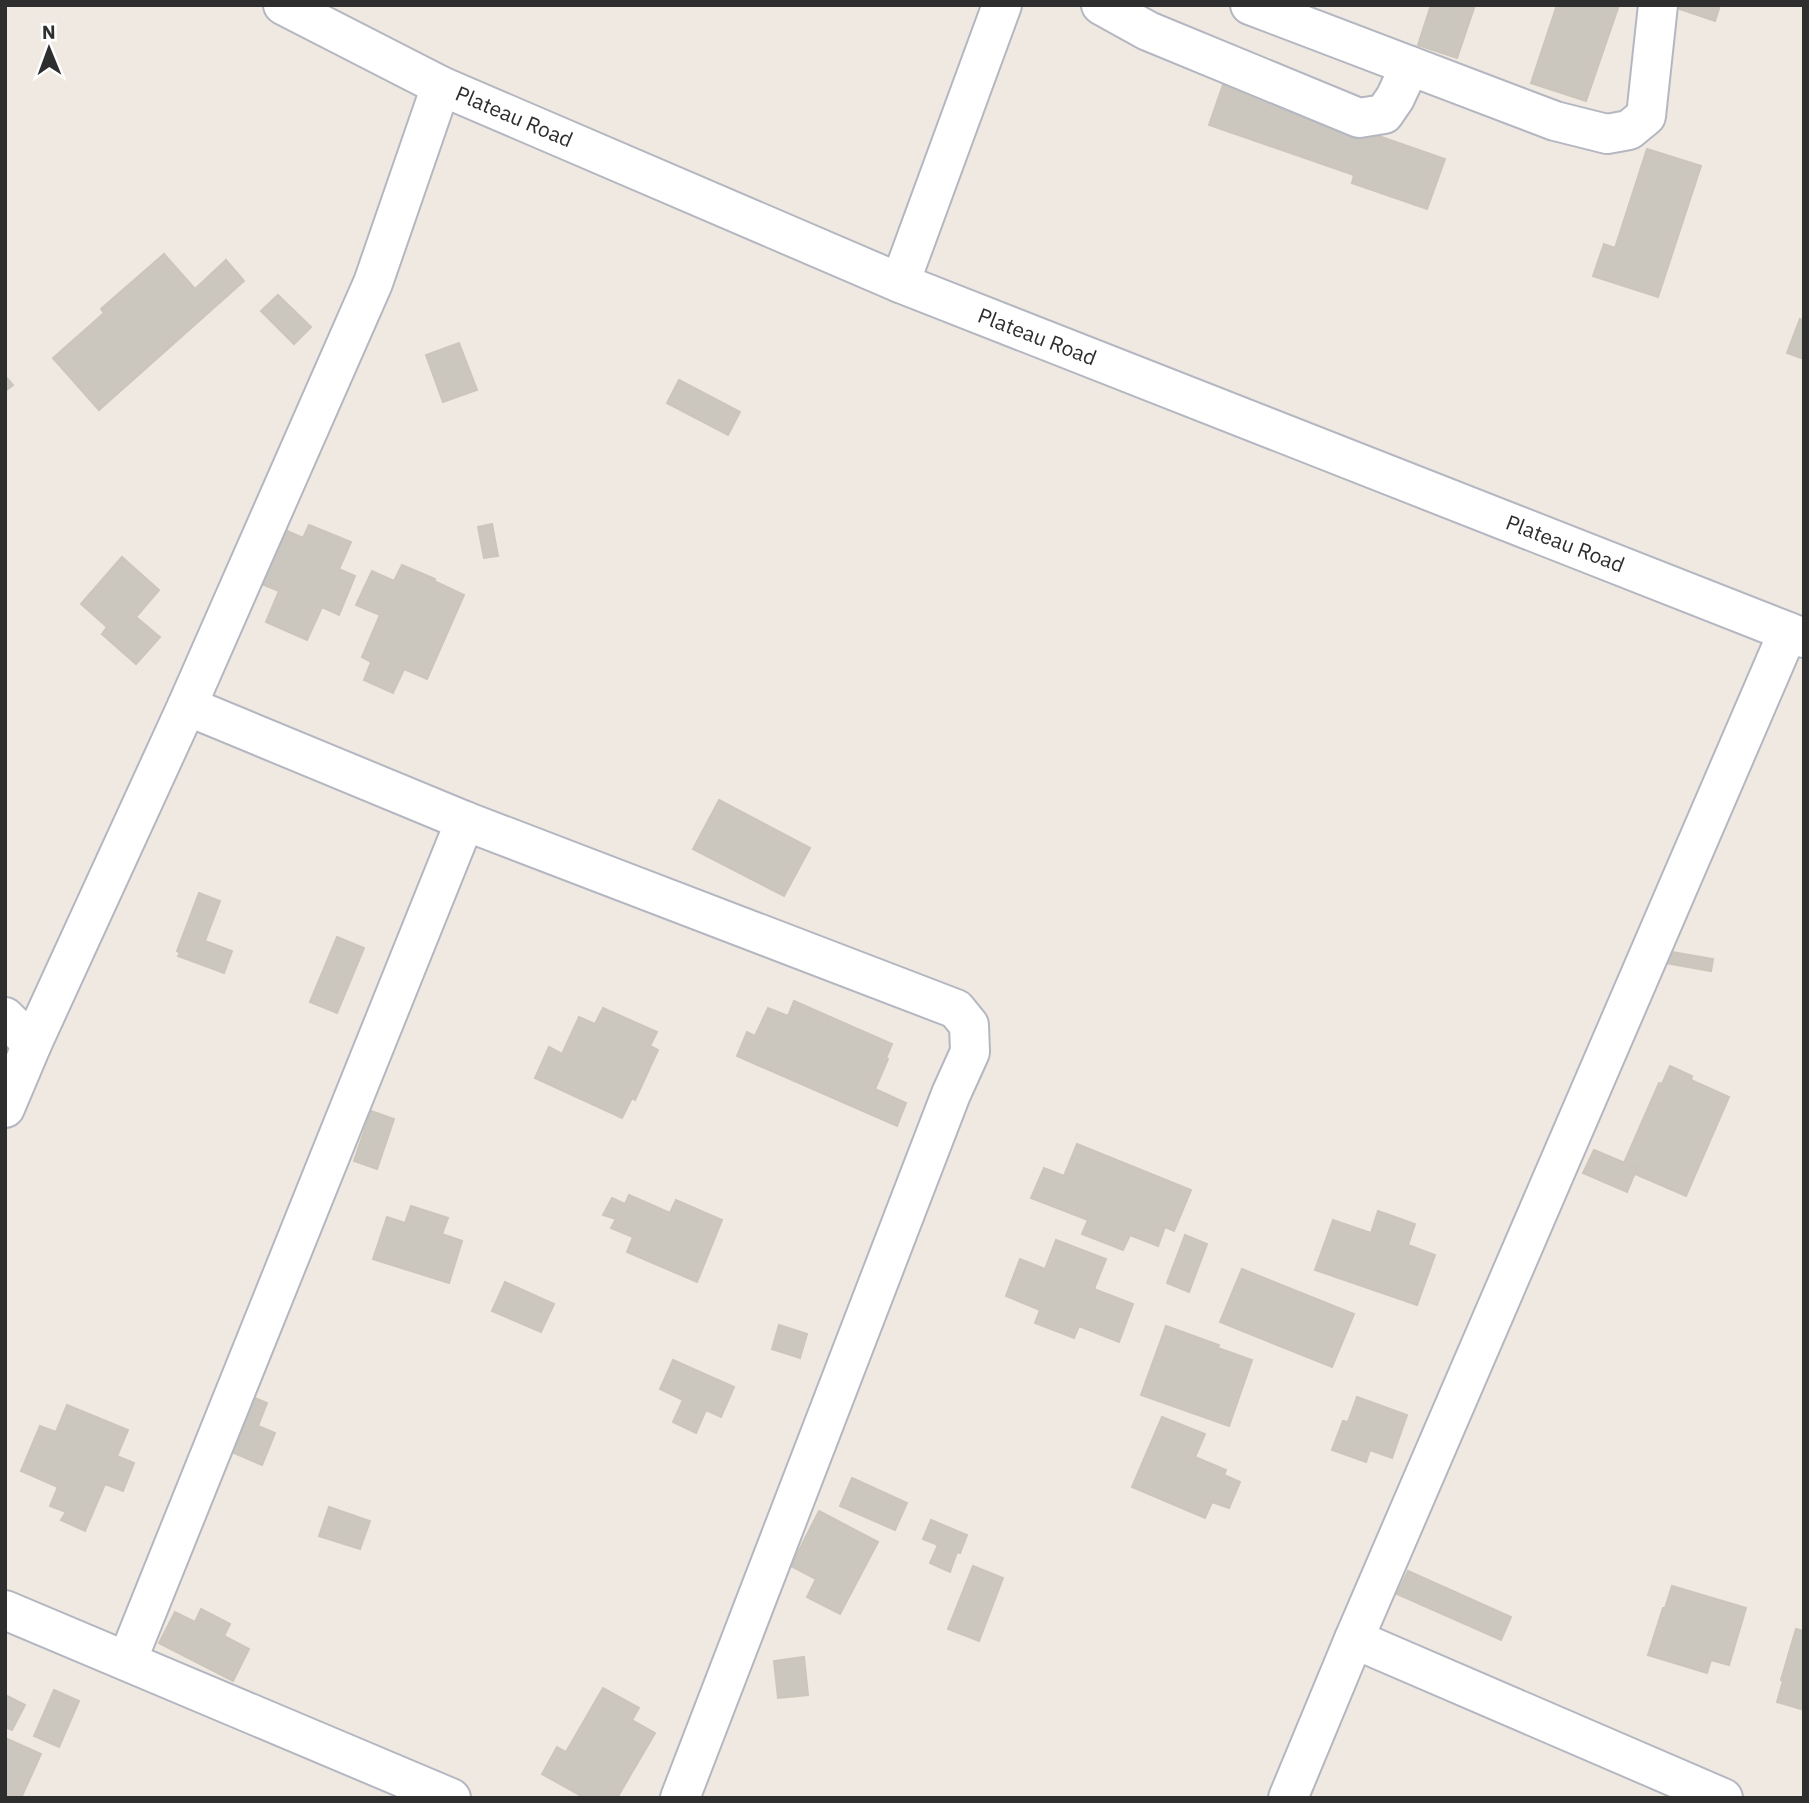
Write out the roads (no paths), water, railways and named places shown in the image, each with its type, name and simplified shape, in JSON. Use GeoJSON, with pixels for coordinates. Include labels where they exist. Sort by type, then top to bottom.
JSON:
{"type":"FeatureCollection","features":[{"type":"Feature","properties":{"kind":"street","name":"Plateau Road"},"geometry":{"type":"LineString","coordinates":[[283,5],[441,86],[900,283],[1796,635]]}},
{"type":"Feature","properties":{"kind":"street"},"geometry":{"type":"LineString","coordinates":[[900,283],[1002,5]]}},
{"type":"Feature","properties":{"kind":"street"},"geometry":{"type":"LineString","coordinates":[[1101,5],[1147,31],[1359,118],[1384,114],[1410,66]]}},
{"type":"Feature","properties":{"kind":"street"},"geometry":{"type":"LineString","coordinates":[[1250,5],[1555,121],[1607,134],[1629,130],[1646,116],[1658,5]]}},
{"type":"Feature","properties":{"kind":"street"},"geometry":{"type":"LineString","coordinates":[[5,1108],[187,706],[373,283],[441,86]]}},
{"type":"Feature","properties":{"kind":"street"},"geometry":{"type":"LineString","coordinates":[[1288,1798],[1354,1639],[1796,635]]}},
{"type":"Feature","properties":{"kind":"street"},"geometry":{"type":"LineString","coordinates":[[187,706],[465,821],[956,1009],[969,1024],[970,1052],[951,1094],[680,1798]]}},
{"type":"Feature","properties":{"kind":"street"},"geometry":{"type":"LineString","coordinates":[[127,1661],[465,821]]}},
{"type":"Feature","properties":{"kind":"street"},"geometry":{"type":"LineString","coordinates":[[5,1017],[32,1044]]}},
{"type":"Feature","properties":{"kind":"street"},"geometry":{"type":"LineString","coordinates":[[5,1610],[451,1798]]}},
{"type":"Feature","properties":{"kind":"street"},"geometry":{"type":"LineString","coordinates":[[1354,1639],[1723,1798]]}}]}
